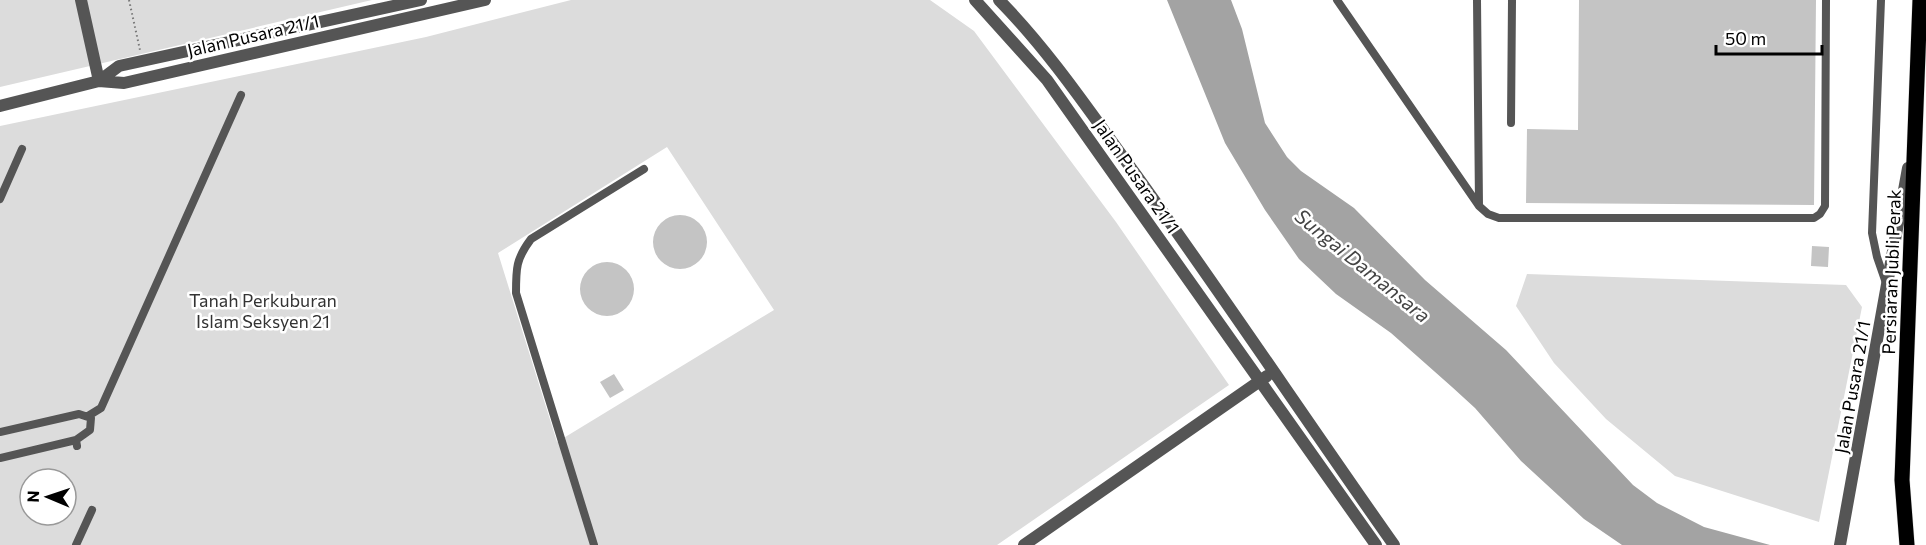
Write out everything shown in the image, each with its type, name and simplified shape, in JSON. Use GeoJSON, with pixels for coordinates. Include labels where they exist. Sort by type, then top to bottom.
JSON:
{"type":"FeatureCollection","features":[{"type":"Feature","properties":{"kind":"main road","name":"Persiaran Jubli Perak"},"geometry":{"type":"LineString","coordinates":[[1907,545],[1902,480],[1920,0]]}},
{"type":"Feature","properties":{"kind":"street"},"geometry":{"type":"LineString","coordinates":[[81,0],[99,81]]}},
{"type":"Feature","properties":{"kind":"street","name":"Jalan Pusara 21/1"},"geometry":{"type":"LineString","coordinates":[[99,81],[119,66],[421,0]]}},
{"type":"Feature","properties":{"kind":"street","name":"Jalan Pusara 21/1"},"geometry":{"type":"LineString","coordinates":[[0,106],[99,81],[124,83],[484,0]]}},
{"type":"Feature","properties":{"kind":"street","name":"Jalan Pusara 21/1"},"geometry":{"type":"LineString","coordinates":[[975,0],[1047,81],[1376,545]]}},
{"type":"Feature","properties":{"kind":"street","name":"Jalan Pusara 21/1"},"geometry":{"type":"LineString","coordinates":[[999,0],[1025,26],[1170,222],[1394,545]]}},
{"type":"Feature","properties":{"kind":"street","name":"Jalan Pusara 21/1"},"geometry":{"type":"LineString","coordinates":[[1840,545],[1916,128]]}},
{"type":"Feature","properties":{"kind":"street"},"geometry":{"type":"LineString","coordinates":[[1024,545],[1273,371]]}},
{"type":"Feature","properties":{"kind":"lane"},"geometry":{"type":"LineString","coordinates":[[1337,0],[1479,206],[1488,214],[1499,218],[1814,218],[1825,206],[1826,0]]}},
{"type":"Feature","properties":{"kind":"lane"},"geometry":{"type":"LineString","coordinates":[[1477,0],[1479,206]]}},
{"type":"Feature","properties":{"kind":"lane"},"geometry":{"type":"LineString","coordinates":[[1511,123],[1512,0]]}},
{"type":"Feature","properties":{"kind":"lane"},"geometry":{"type":"LineString","coordinates":[[1881,0],[1872,233],[1877,257],[1888,287]]}},
{"type":"Feature","properties":{"kind":"lane"},"geometry":{"type":"LineString","coordinates":[[88,416],[101,408],[242,95]]}},
{"type":"Feature","properties":{"kind":"lane"},"geometry":{"type":"LineString","coordinates":[[0,199],[22,149]]}},
{"type":"Feature","properties":{"kind":"lane"},"geometry":{"type":"LineString","coordinates":[[594,545],[516,293],[516,264],[521,252],[531,239],[644,169]]}},
{"type":"Feature","properties":{"kind":"lane"},"geometry":{"type":"LineString","coordinates":[[0,432],[79,414],[92,418],[90,430],[76,443],[0,458]]}},
{"type":"Feature","properties":{"kind":"lane"},"geometry":{"type":"LineString","coordinates":[[76,545],[92,510]]}},
{"type":"Feature","properties":{"kind":"path"},"geometry":{"type":"LineString","coordinates":[[129,0],[142,61]]}},
{"type":"Feature","properties":{"kind":"green space"},"geometry":{"type":"Polygon","coordinates":[[[0,0],[372,0],[0,87],[0,0]]]}},
{"type":"Feature","properties":{"kind":"green space","name":"Tanah Perkuburan Islam Seksyen 21"},"geometry":{"type":"Polygon","coordinates":[[[571,0],[930,0],[974,31],[1116,222],[1229,385],[997,545],[0,545],[0,126],[426,37],[571,0]],[[667,147],[498,253],[557,442],[774,310],[667,147]]]}},
{"type":"Feature","properties":{"kind":"green space"},"geometry":{"type":"Polygon","coordinates":[[[1527,274],[1846,285],[1862,307],[1819,522],[1675,476],[1606,419],[1554,363],[1516,306],[1527,274]]]}},
{"type":"Feature","properties":{"kind":"water","name":"Sungai Damansara"},"geometry":{"type":"Polygon","coordinates":[[[1167,0],[1231,0],[1242,29],[1265,123],[1287,157],[1301,171],[1354,208],[1425,280],[1506,350],[1633,485],[1657,503],[1704,527],[1770,545],[1622,545],[1584,519],[1521,461],[1475,408],[1452,387],[1391,333],[1336,294],[1299,259],[1265,210],[1225,143],[1167,0]]]}},
{"type":"Feature","properties":{"kind":"building"},"geometry":{"type":"Polygon","coordinates":[[[1579,0],[1816,0],[1814,205],[1526,203],[1527,129],[1578,130],[1579,0]]]}},
{"type":"Feature","properties":{"kind":"building"},"geometry":{"type":"Polygon","coordinates":[[[675,215],[685,215],[695,219],[703,227],[707,242],[703,257],[695,265],[685,269],[675,269],[665,265],[657,257],[653,247],[653,237],[657,227],[665,219],[675,215]]]}},
{"type":"Feature","properties":{"kind":"building"},"geometry":{"type":"Polygon","coordinates":[[[1812,246],[1829,247],[1828,267],[1811,266],[1812,246]]]}},
{"type":"Feature","properties":{"kind":"building"},"geometry":{"type":"Polygon","coordinates":[[[607,262],[617,264],[626,270],[632,279],[634,289],[632,299],[626,308],[617,314],[607,316],[597,314],[588,308],[582,299],[580,289],[582,279],[588,270],[597,264],[607,262]]]}},
{"type":"Feature","properties":{"kind":"building"},"geometry":{"type":"Polygon","coordinates":[[[614,374],[624,390],[610,398],[600,382],[614,374]]]}}]}
